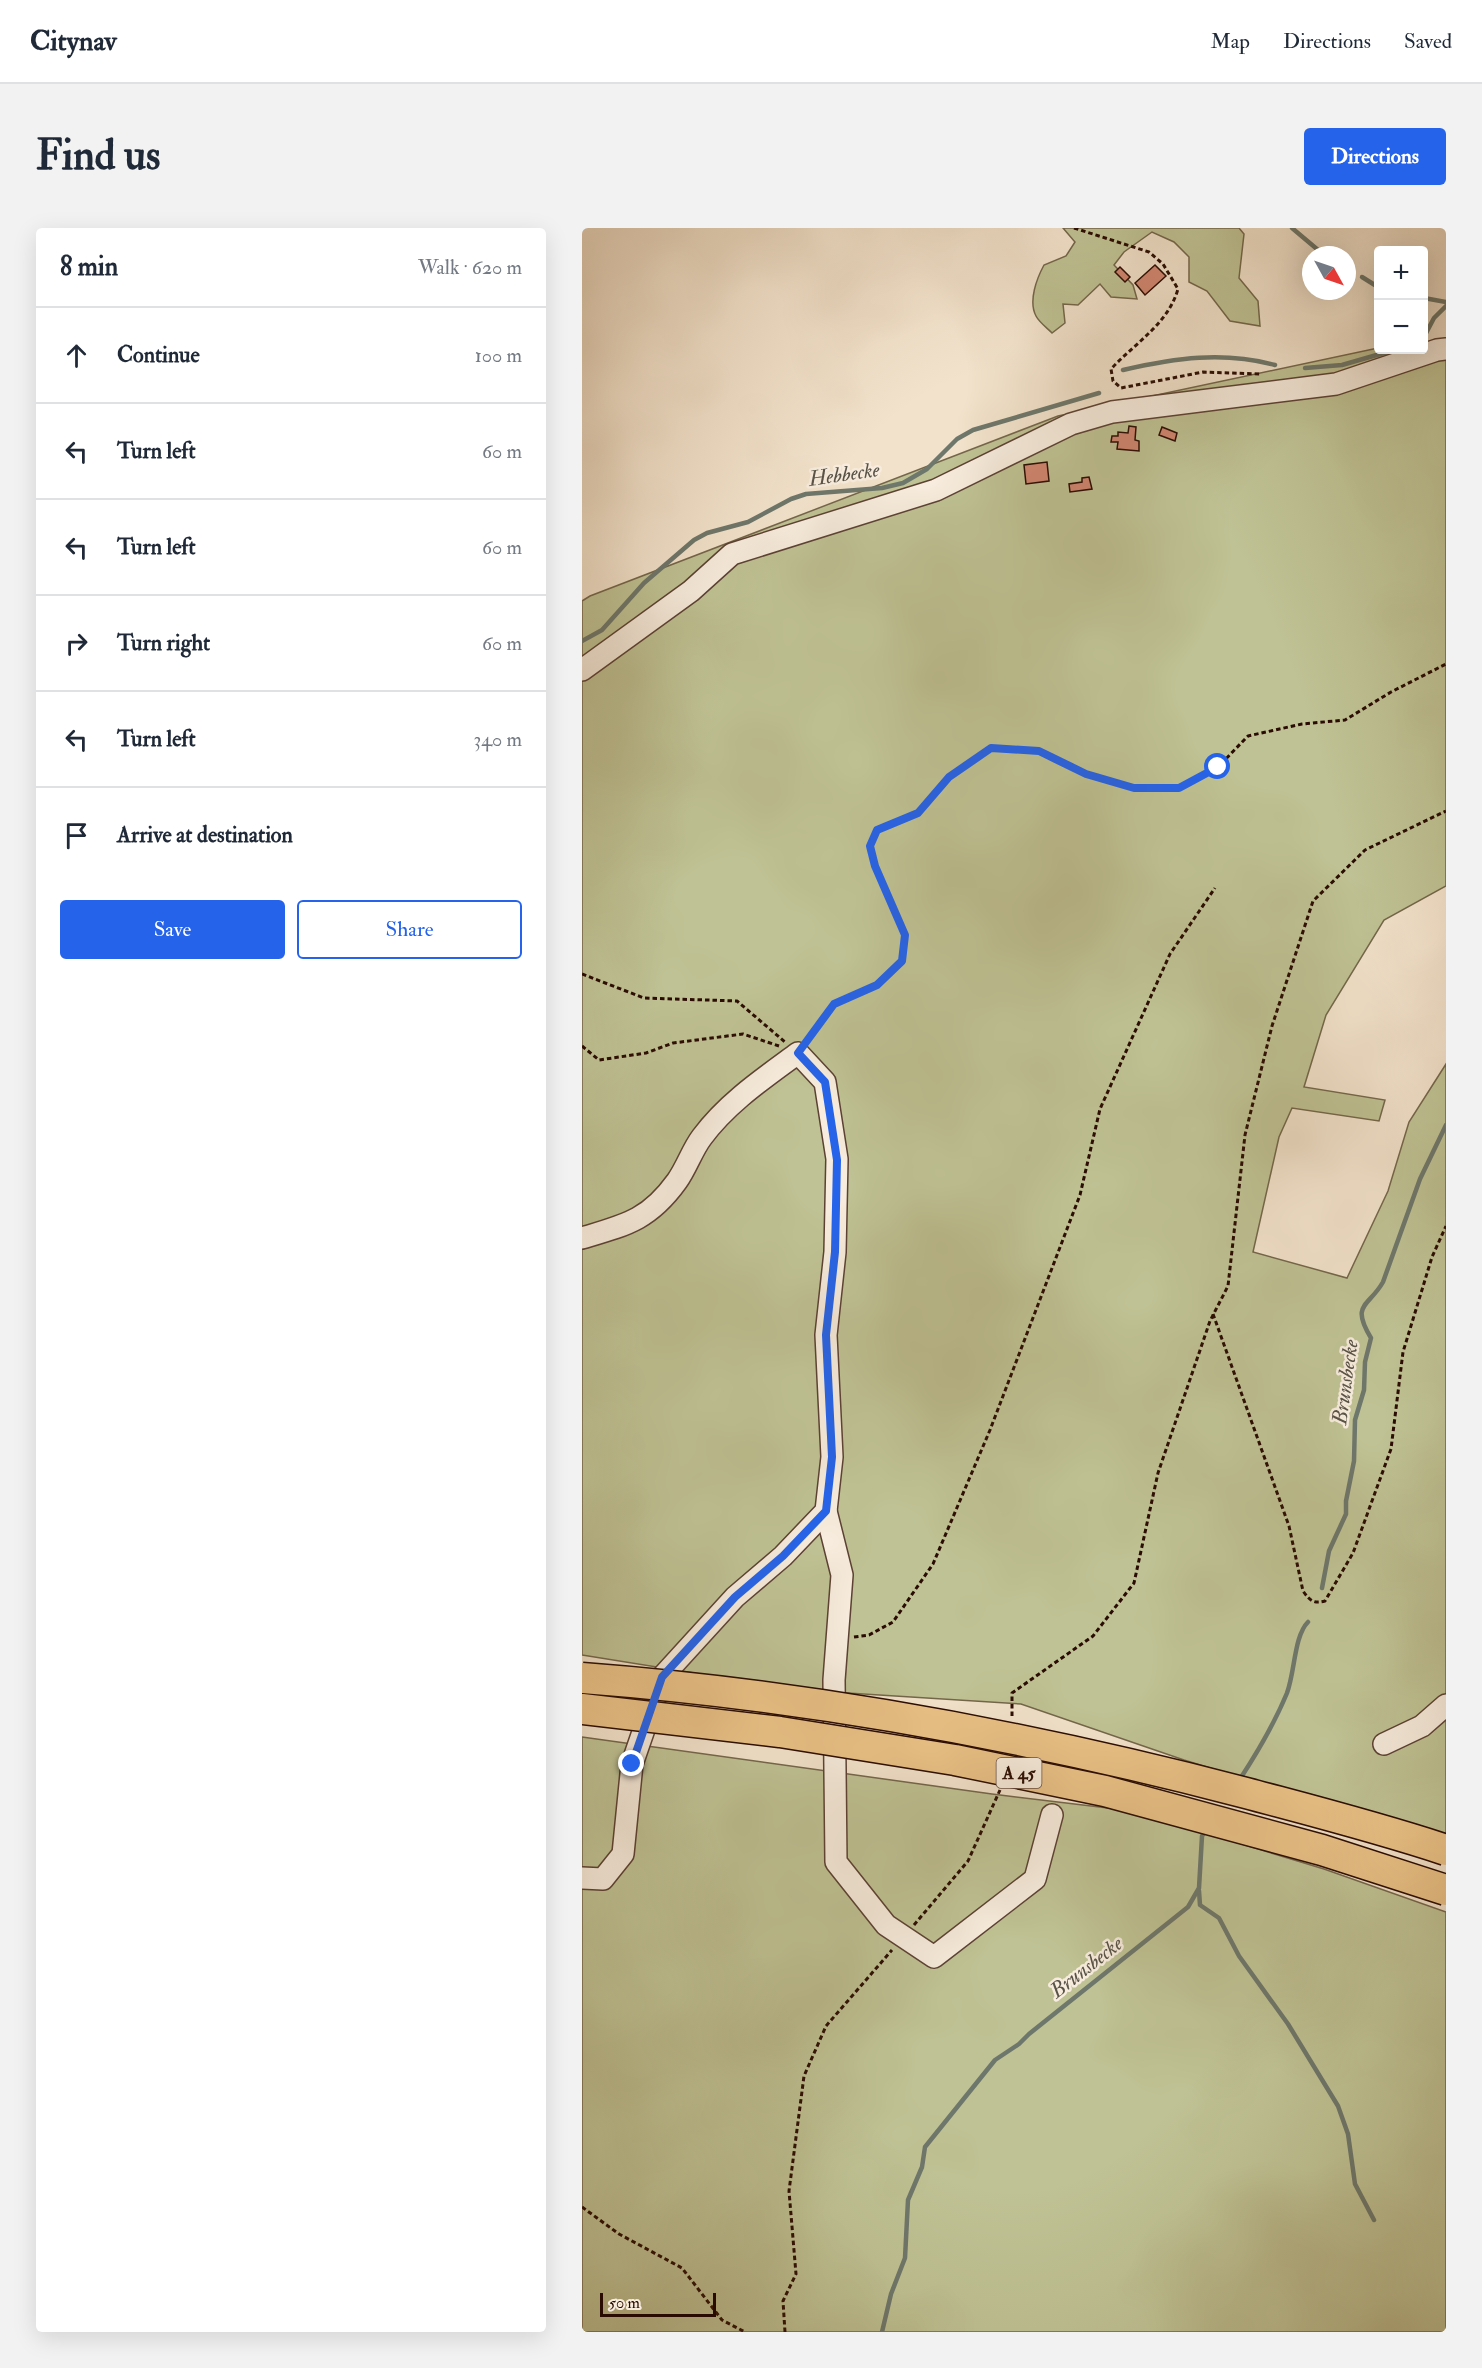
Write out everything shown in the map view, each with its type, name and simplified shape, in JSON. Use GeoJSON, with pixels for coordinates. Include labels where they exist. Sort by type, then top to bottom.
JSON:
{"type":"FeatureCollection","features":[{"type":"Feature","properties":{"kind":"highway","name":"A 45"},"geometry":{"type":"LineString","coordinates":[[582,1678],[760,1696],[957,1728],[1100,1756],[1333,1816],[1446,1850]]}},
{"type":"Feature","properties":{"kind":"highway","name":"A 45"},"geometry":{"type":"LineString","coordinates":[[582,1709],[780,1732],[978,1765],[1116,1794],[1322,1850],[1446,1890]]}},
{"type":"Feature","properties":{"kind":"street"},"geometry":{"type":"LineString","coordinates":[[582,670],[691,591],[732,554],[936,490],[1071,424],[1112,412],[1336,384],[1446,349]]}},
{"type":"Feature","properties":{"kind":"street"},"geometry":{"type":"LineString","coordinates":[[582,1238],[633,1223],[654,1207],[677,1180],[701,1137],[729,1107],[798,1053],[825,1082],[837,1160],[835,1252],[826,1335],[832,1457],[826,1511],[842,1575],[834,1680],[836,1862],[886,1925],[934,1957],[1035,1879],[1052,1815]]}},
{"type":"Feature","properties":{"kind":"street"},"geometry":{"type":"LineString","coordinates":[[582,1878],[603,1879],[623,1854],[632,1764],[662,1677],[735,1597],[783,1556],[826,1511]]}},
{"type":"Feature","properties":{"kind":"street"},"geometry":{"type":"LineString","coordinates":[[1384,1744],[1422,1726],[1446,1706]]}},
{"type":"Feature","properties":{"kind":"path"},"geometry":{"type":"LineString","coordinates":[[1074,228],[1149,252],[1163,264],[1178,289],[1173,306],[1159,324],[1133,345],[1111,369],[1113,381],[1121,388],[1203,372],[1264,374]]}},
{"type":"Feature","properties":{"kind":"path"},"geometry":{"type":"LineString","coordinates":[[798,1053],[834,1004],[877,985],[902,961],[905,935],[875,866],[870,846],[877,830],[918,813],[949,777],[991,748],[1039,751],[1086,774],[1134,788],[1179,788],[1218,767],[1248,736],[1302,724],[1345,720],[1391,692],[1446,664]]}},
{"type":"Feature","properties":{"kind":"path"},"geometry":{"type":"LineString","coordinates":[[1012,1724],[1012,1693],[1093,1636],[1134,1583],[1158,1473],[1214,1314],[1228,1286],[1245,1135],[1272,1026],[1313,901],[1365,850],[1446,811]]}},
{"type":"Feature","properties":{"kind":"path"},"geometry":{"type":"LineString","coordinates":[[837,1638],[869,1635],[893,1622],[933,1564],[994,1420],[1080,1195],[1100,1109],[1170,954],[1215,888]]}},
{"type":"Feature","properties":{"kind":"path"},"geometry":{"type":"LineString","coordinates":[[582,974],[644,998],[737,1001],[798,1053]]}},
{"type":"Feature","properties":{"kind":"path"},"geometry":{"type":"LineString","coordinates":[[582,1046],[599,1060],[646,1053],[673,1042],[743,1034],[798,1053]]}},
{"type":"Feature","properties":{"kind":"path"},"geometry":{"type":"LineString","coordinates":[[1214,1314],[1288,1526],[1303,1591],[1309,1600],[1316,1603],[1325,1601],[1353,1553],[1391,1449],[1403,1352],[1432,1257],[1446,1226]]}},
{"type":"Feature","properties":{"kind":"path"},"geometry":{"type":"LineString","coordinates":[[785,2332],[783,2301],[796,2274],[789,2191],[804,2076],[826,2026],[968,1861],[1002,1785]]}},
{"type":"Feature","properties":{"kind":"path"},"geometry":{"type":"LineString","coordinates":[[582,2206],[619,2234],[682,2268],[722,2320],[745,2332]]}},
{"type":"Feature","properties":{"kind":"green space"},"geometry":{"type":"Polygon","coordinates":[[[1063,228],[1239,228],[1244,234],[1239,278],[1258,301],[1260,326],[1230,321],[1207,291],[1189,282],[1189,257],[1174,242],[1152,232],[1124,252],[1114,265],[1133,285],[1137,299],[1111,297],[1100,284],[1078,305],[1063,304],[1065,323],[1052,333],[1036,316],[1033,297],[1044,265],[1066,256],[1075,242],[1063,228]]]}},
{"type":"Feature","properties":{"kind":"green space"},"geometry":{"type":"Polygon","coordinates":[[[1446,341],[1446,886],[1384,920],[1326,1015],[1304,1087],[1385,1100],[1379,1121],[1292,1108],[1279,1137],[1253,1252],[1347,1278],[1388,1191],[1409,1122],[1446,1064],[1446,1840],[1184,1760],[1021,1704],[800,1690],[582,1655],[582,601],[1058,416],[1374,349],[1374,354],[1428,354],[1428,343],[1446,341]]]}},
{"type":"Feature","properties":{"kind":"green space"},"geometry":{"type":"Polygon","coordinates":[[[582,1737],[992,1794],[1133,1811],[1324,1869],[1446,1912],[1446,2332],[582,2332],[582,1737]]]}},
{"type":"Feature","properties":{"kind":"building"},"geometry":{"type":"Polygon","coordinates":[[[1155,265],[1166,276],[1145,295],[1135,283],[1155,265]]]}},
{"type":"Feature","properties":{"kind":"building"},"geometry":{"type":"Polygon","coordinates":[[[1120,267],[1130,277],[1125,282],[1115,272],[1120,267]]]}},
{"type":"Feature","properties":{"kind":"building"},"geometry":{"type":"Polygon","coordinates":[[[1129,426],[1136,427],[1135,440],[1139,441],[1139,451],[1117,449],[1118,442],[1111,442],[1112,436],[1118,436],[1118,432],[1128,433],[1129,426]]]}},
{"type":"Feature","properties":{"kind":"building"},"geometry":{"type":"Polygon","coordinates":[[[1162,427],[1177,433],[1175,441],[1159,435],[1162,427]]]}},
{"type":"Feature","properties":{"kind":"building"},"geometry":{"type":"Polygon","coordinates":[[[1047,462],[1049,481],[1026,484],[1024,465],[1047,462]]]}},
{"type":"Feature","properties":{"kind":"building"},"geometry":{"type":"Polygon","coordinates":[[[1089,477],[1092,489],[1070,492],[1069,484],[1082,482],[1082,478],[1089,477]]]}},
{"type":"Feature","properties":{"kind":"waterway"},"geometry":{"type":"LineString","coordinates":[[1292,228],[1313,246]]}},
{"type":"Feature","properties":{"kind":"waterway"},"geometry":{"type":"LineString","coordinates":[[1362,277],[1374,284]]}},
{"type":"Feature","properties":{"kind":"waterway"},"geometry":{"type":"LineString","coordinates":[[1428,299],[1446,302]]}},
{"type":"Feature","properties":{"kind":"waterway","name":"Hebbecke"},"geometry":{"type":"LineString","coordinates":[[1428,329],[1434,318],[1446,306]]}},
{"type":"Feature","properties":{"kind":"waterway","name":"Hebbecke"},"geometry":{"type":"LineString","coordinates":[[1305,368],[1342,365],[1380,354]]}},
{"type":"Feature","properties":{"kind":"waterway","name":"Hebbecke"},"geometry":{"type":"LineString","coordinates":[[1123,370],[1180,359],[1218,357],[1275,365]]}},
{"type":"Feature","properties":{"kind":"waterway","name":"Hebbecke"},"geometry":{"type":"LineString","coordinates":[[582,641],[602,630],[644,583],[694,540],[707,533],[748,522],[791,499],[806,494],[882,488],[903,483],[927,469],[957,439],[973,430],[1099,393]]}},
{"type":"Feature","properties":{"kind":"waterway","name":"Brunsbecke"},"geometry":{"type":"LineString","coordinates":[[1322,1588],[1329,1551],[1346,1514],[1346,1501],[1354,1461],[1355,1420],[1364,1390],[1365,1362],[1371,1338],[1365,1327],[1362,1311],[1383,1282],[1420,1179],[1446,1125]]}},
{"type":"Feature","properties":{"kind":"waterway","name":"Brunsbecke"},"geometry":{"type":"LineString","coordinates":[[1240,1779],[1287,1693],[1297,1645],[1303,1628],[1308,1622]]}},
{"type":"Feature","properties":{"kind":"waterway","name":"Brunsbecke"},"geometry":{"type":"LineString","coordinates":[[882,2332],[891,2294],[905,2258],[908,2200],[922,2167],[925,2147],[995,2060],[1019,2044],[1188,1907],[1199,1888],[1202,1836],[1207,1829]]}},
{"type":"Feature","properties":{"kind":"waterway"},"geometry":{"type":"LineString","coordinates":[[1199,1891],[1200,1905],[1219,1918],[1239,1956],[1288,2024],[1338,2106],[1348,2134],[1355,2184],[1374,2220]]}},
{"type":"Feature","properties":{"kind":"route"},"geometry":{"type":"LineString","coordinates":[[632,1764],[662,1677],[735,1597],[783,1556],[826,1511],[832,1457],[826,1335],[835,1252],[837,1160],[825,1082],[798,1053],[834,1004],[877,985],[902,961],[905,935],[875,866],[870,846],[877,830],[918,813],[949,777],[991,748],[1039,751],[1086,774],[1134,788],[1179,788],[1218,767]]}}]}
